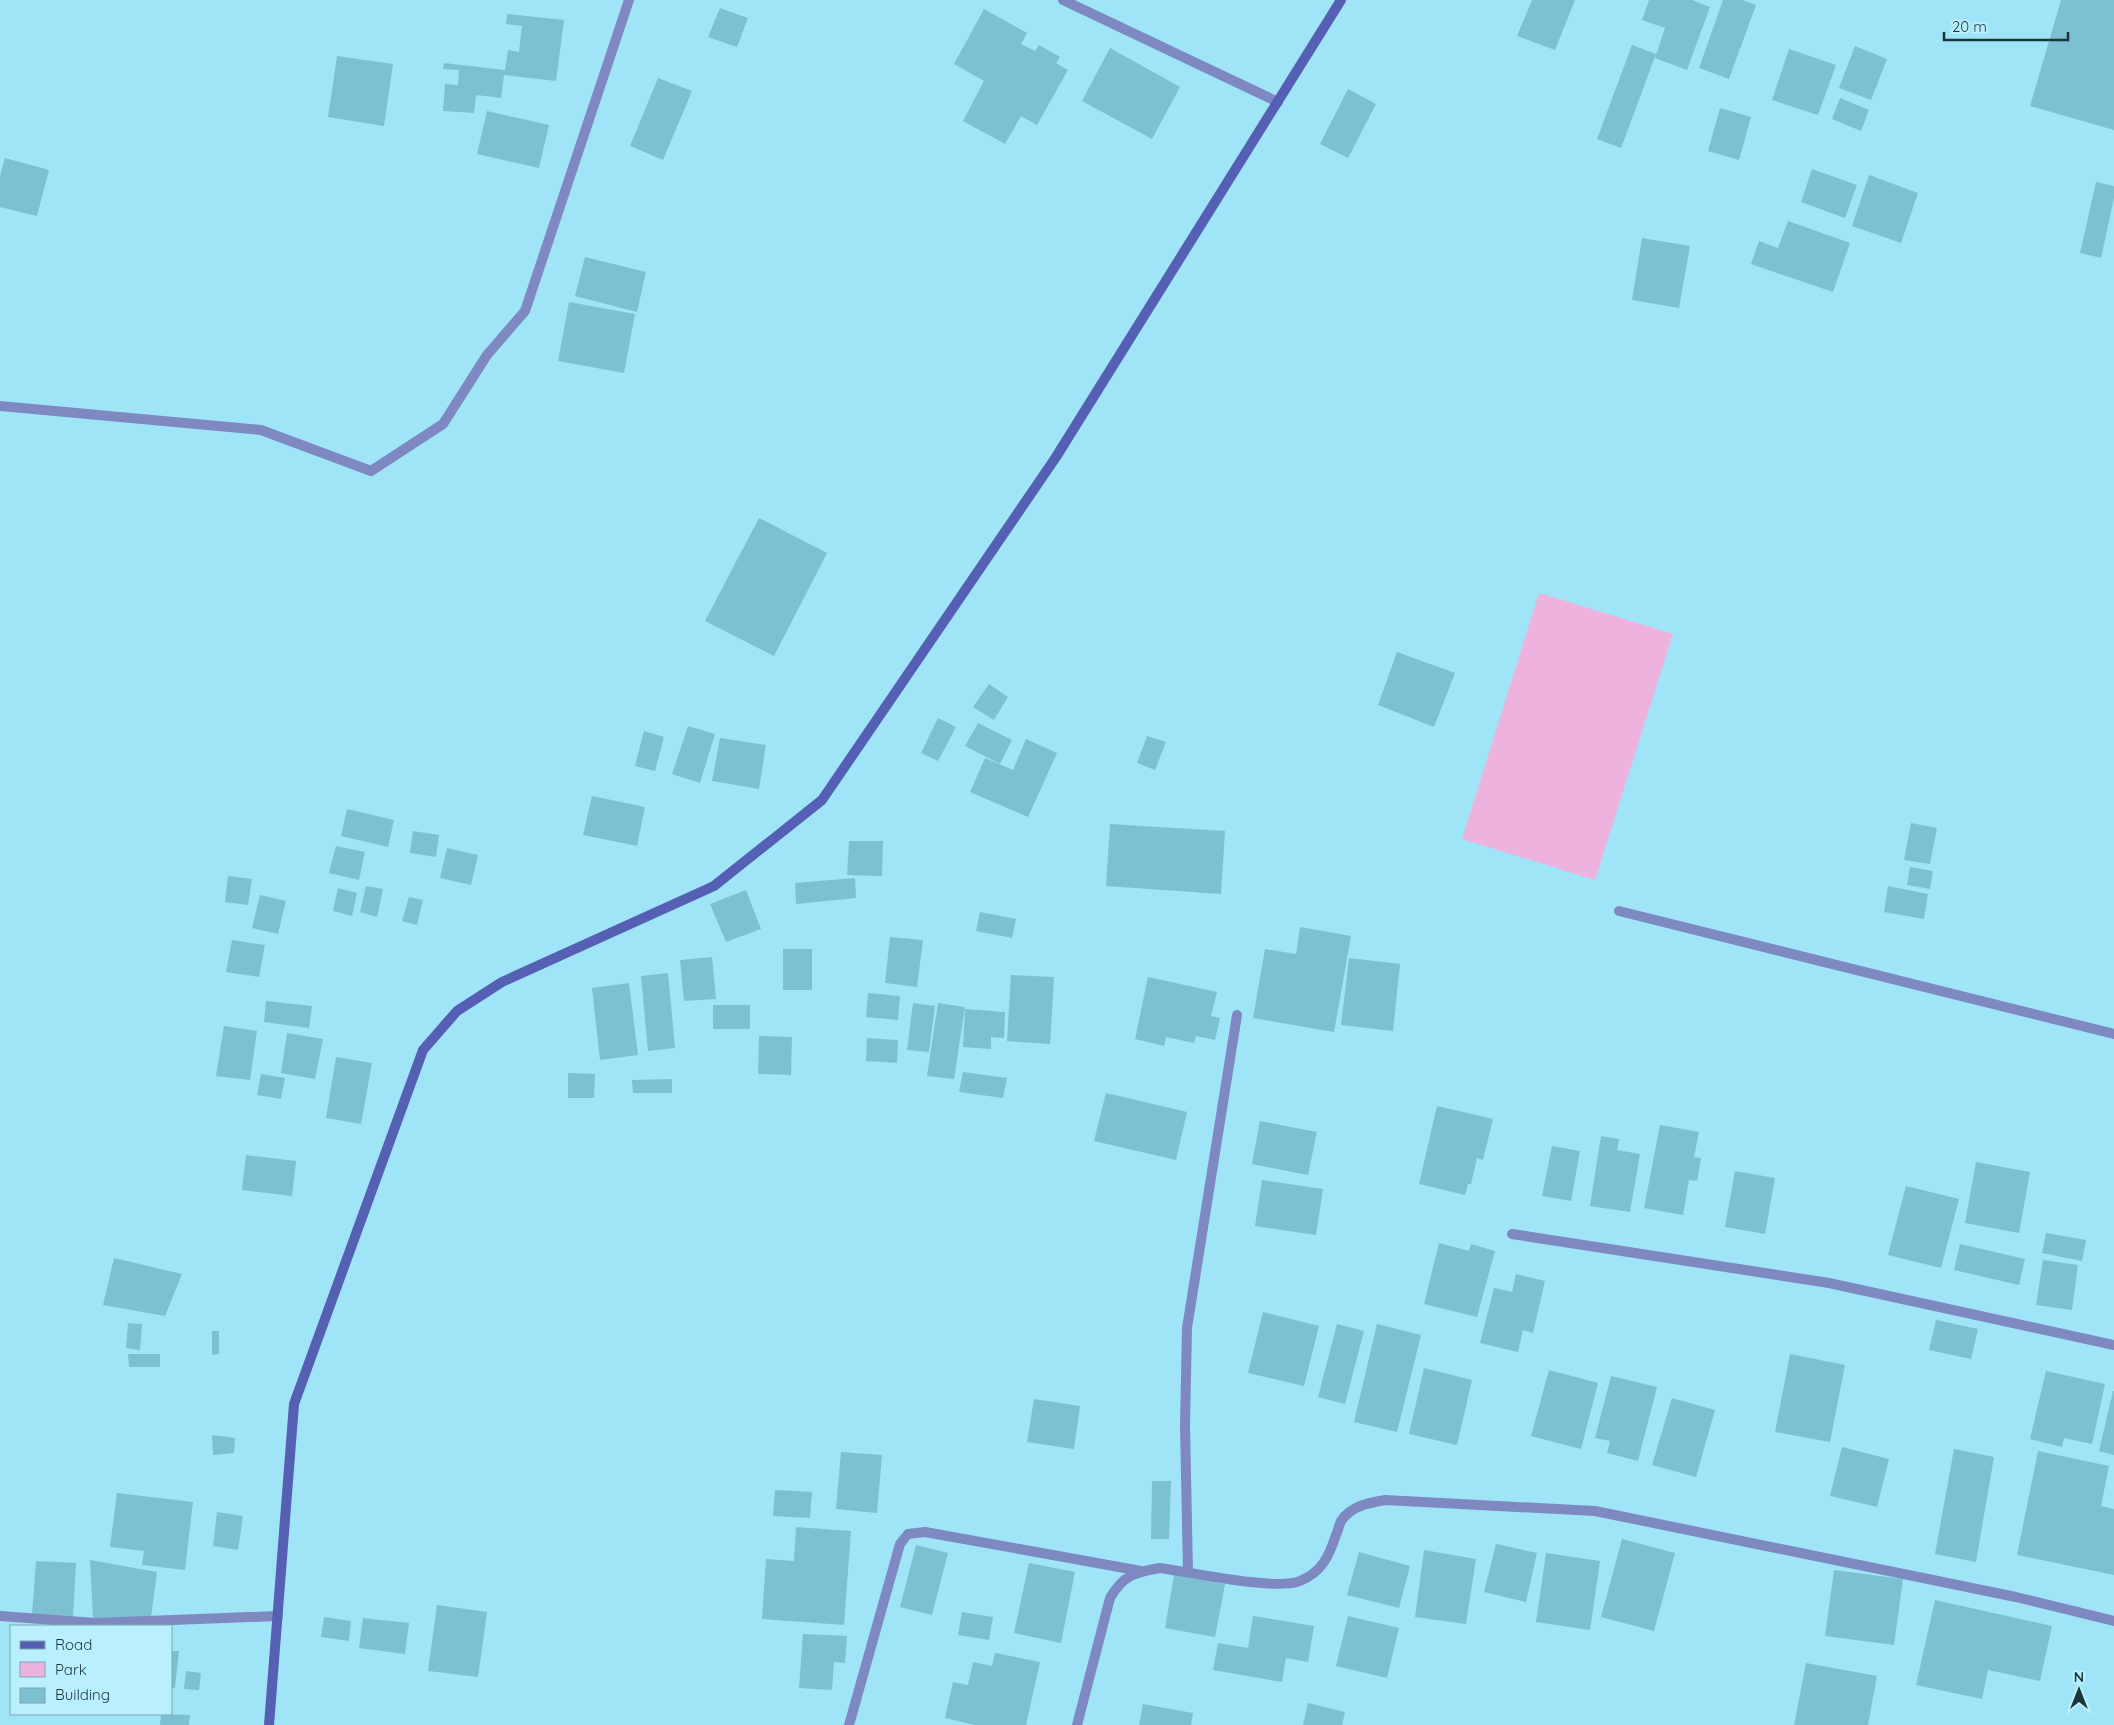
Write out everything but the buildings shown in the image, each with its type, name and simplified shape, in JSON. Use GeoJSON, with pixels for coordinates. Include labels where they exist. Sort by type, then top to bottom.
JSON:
{"type":"FeatureCollection","features":[{"type":"Feature","properties":{"kind":"street"},"geometry":{"type":"LineString","coordinates":[[0,406],[261,430],[371,470],[443,424],[487,355],[525,311],[629,0]]}},
{"type":"Feature","properties":{"kind":"street"},"geometry":{"type":"LineString","coordinates":[[1063,0],[1278,102]]}},
{"type":"Feature","properties":{"kind":"street"},"geometry":{"type":"LineString","coordinates":[[269,1725],[294,1404],[423,1050],[457,1012],[502,982],[714,886],[822,800],[1056,457],[1341,0]]}},
{"type":"Feature","properties":{"kind":"street"},"geometry":{"type":"LineString","coordinates":[[1619,911],[2114,1034]]}},
{"type":"Feature","properties":{"kind":"street"},"geometry":{"type":"LineString","coordinates":[[1188,1572],[1185,1425],[1187,1328],[1237,1015]]}},
{"type":"Feature","properties":{"kind":"street"},"geometry":{"type":"LineString","coordinates":[[1512,1234],[1829,1283],[2114,1345]]}},
{"type":"Feature","properties":{"kind":"street"},"geometry":{"type":"LineString","coordinates":[[1077,1725],[1110,1598],[1117,1585],[1128,1577],[1142,1571],[1160,1568],[1274,1585],[1299,1582],[1314,1572],[1327,1559],[1341,1521],[1351,1511],[1365,1503],[1384,1500],[1595,1512],[2016,1597],[2114,1621]]}},
{"type":"Feature","properties":{"kind":"street"},"geometry":{"type":"LineString","coordinates":[[849,1725],[900,1544],[908,1534],[925,1532],[1142,1571]]}},
{"type":"Feature","properties":{"kind":"street"},"geometry":{"type":"LineString","coordinates":[[0,1616],[95,1624],[278,1616]]}},
{"type":"Feature","properties":{"kind":"green space"},"geometry":{"type":"Polygon","coordinates":[[[1539,593],[1673,634],[1595,880],[1462,839],[1539,593]]]}}]}
